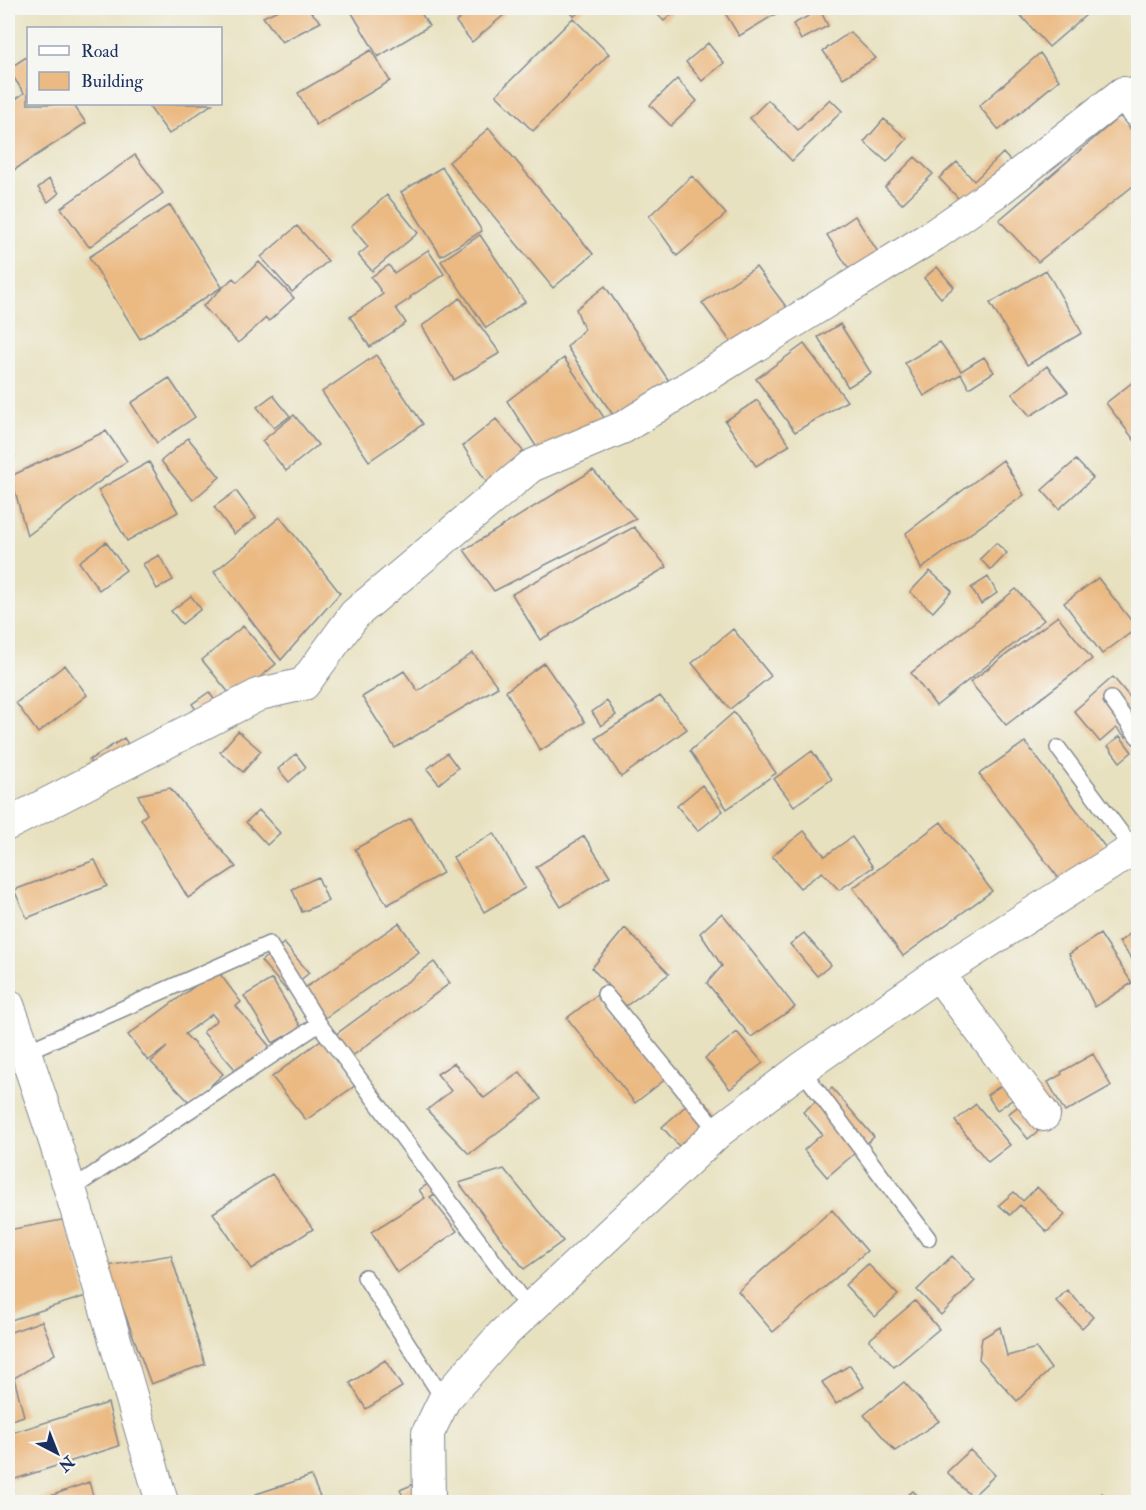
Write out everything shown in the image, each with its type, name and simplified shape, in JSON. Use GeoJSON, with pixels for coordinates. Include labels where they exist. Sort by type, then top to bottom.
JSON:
{"type":"FeatureCollection","features":[{"type":"Feature","properties":{"kind":"street"},"geometry":{"type":"LineString","coordinates":[[8,824],[260,694],[304,684],[355,614],[531,466],[624,427],[934,235],[1000,189],[1123,93],[1138,111]]}},
{"type":"Feature","properties":{"kind":"street"},"geometry":{"type":"LineString","coordinates":[[429,1503],[428,1433],[444,1400],[502,1335],[717,1132],[938,974],[1136,847]]}},
{"type":"Feature","properties":{"kind":"street"},"geometry":{"type":"LineString","coordinates":[[938,974],[1044,1115]]}},
{"type":"Feature","properties":{"kind":"street"},"geometry":{"type":"LineString","coordinates":[[8,1005],[16,1056],[70,1190],[162,1503]]}},
{"type":"Feature","properties":{"kind":"lane"},"geometry":{"type":"LineString","coordinates":[[1112,699],[1138,737]]}},
{"type":"Feature","properties":{"kind":"lane"},"geometry":{"type":"LineString","coordinates":[[1058,748],[1136,847]]}},
{"type":"Feature","properties":{"kind":"lane"},"geometry":{"type":"LineString","coordinates":[[16,1056],[269,944],[319,1024],[529,1309]]}},
{"type":"Feature","properties":{"kind":"lane"},"geometry":{"type":"LineString","coordinates":[[605,994],[717,1132]]}},
{"type":"Feature","properties":{"kind":"lane"},"geometry":{"type":"LineString","coordinates":[[70,1190],[319,1024]]}},
{"type":"Feature","properties":{"kind":"lane"},"geometry":{"type":"LineString","coordinates":[[801,1070],[928,1238]]}},
{"type":"Feature","properties":{"kind":"lane"},"geometry":{"type":"LineString","coordinates":[[365,1277],[444,1400]]}},
{"type":"Feature","properties":{"kind":"building"},"geometry":{"type":"Polygon","coordinates":[[[282,8],[307,8],[321,22],[282,42],[263,17],[282,8]]]}},
{"type":"Feature","properties":{"kind":"building"},"geometry":{"type":"Polygon","coordinates":[[[361,8],[418,8],[429,26],[378,57],[352,13],[361,8]]]}},
{"type":"Feature","properties":{"kind":"building"},"geometry":{"type":"Polygon","coordinates":[[[474,8],[499,8],[505,14],[472,42],[456,22],[474,8]]]}},
{"type":"Feature","properties":{"kind":"building"},"geometry":{"type":"Polygon","coordinates":[[[567,8],[585,8],[574,16],[567,8]]]}},
{"type":"Feature","properties":{"kind":"building"},"geometry":{"type":"Polygon","coordinates":[[[651,8],[679,8],[664,21],[651,8]]]}},
{"type":"Feature","properties":{"kind":"building"},"geometry":{"type":"Polygon","coordinates":[[[722,8],[777,8],[779,12],[739,36],[722,8]]]}},
{"type":"Feature","properties":{"kind":"building"},"geometry":{"type":"Polygon","coordinates":[[[1014,8],[1094,8],[1049,47],[1014,8]]]}},
{"type":"Feature","properties":{"kind":"building"},"geometry":{"type":"Polygon","coordinates":[[[820,10],[828,26],[801,40],[793,24],[820,10]]]}},
{"type":"Feature","properties":{"kind":"building"},"geometry":{"type":"Polygon","coordinates":[[[573,18],[609,54],[533,131],[496,95],[573,18]]]}},
{"type":"Feature","properties":{"kind":"building"},"geometry":{"type":"Polygon","coordinates":[[[850,32],[876,58],[843,78],[823,51],[850,32]]]}},
{"type":"Feature","properties":{"kind":"building"},"geometry":{"type":"Polygon","coordinates":[[[708,43],[724,63],[702,81],[686,62],[708,43]]]}},
{"type":"Feature","properties":{"kind":"building"},"geometry":{"type":"Polygon","coordinates":[[[371,50],[390,81],[316,125],[298,93],[371,50]]]}},
{"type":"Feature","properties":{"kind":"building"},"geometry":{"type":"Polygon","coordinates":[[[1040,53],[1059,80],[999,130],[979,106],[1040,53]]]}},
{"type":"Feature","properties":{"kind":"building"},"geometry":{"type":"Polygon","coordinates":[[[27,57],[27,105],[74,105],[86,123],[8,174],[8,105],[24,93],[8,69],[27,57]]]}},
{"type":"Feature","properties":{"kind":"building"},"geometry":{"type":"Polygon","coordinates":[[[677,79],[697,101],[671,126],[650,105],[677,79]]]}},
{"type":"Feature","properties":{"kind":"building"},"geometry":{"type":"Polygon","coordinates":[[[830,99],[842,111],[792,161],[750,118],[768,100],[798,130],[830,99]]]}},
{"type":"Feature","properties":{"kind":"building"},"geometry":{"type":"Polygon","coordinates":[[[148,105],[211,105],[169,134],[148,105]]]}},
{"type":"Feature","properties":{"kind":"building"},"geometry":{"type":"Polygon","coordinates":[[[1120,116],[1138,138],[1138,182],[1038,262],[999,220],[1120,116]]]}},
{"type":"Feature","properties":{"kind":"building"},"geometry":{"type":"Polygon","coordinates":[[[884,119],[907,139],[887,162],[864,142],[884,119]]]}},
{"type":"Feature","properties":{"kind":"building"},"geometry":{"type":"Polygon","coordinates":[[[489,128],[593,254],[553,288],[449,162],[489,128]]]}},
{"type":"Feature","properties":{"kind":"building"},"geometry":{"type":"Polygon","coordinates":[[[1003,153],[1023,175],[977,218],[939,178],[957,162],[974,181],[1003,153]]]}},
{"type":"Feature","properties":{"kind":"building"},"geometry":{"type":"Polygon","coordinates":[[[135,155],[163,193],[89,247],[61,208],[135,155]]]}},
{"type":"Feature","properties":{"kind":"building"},"geometry":{"type":"Polygon","coordinates":[[[915,157],[933,174],[902,204],[885,187],[915,157]]]}},
{"type":"Feature","properties":{"kind":"building"},"geometry":{"type":"Polygon","coordinates":[[[442,167],[482,231],[441,256],[401,192],[442,167]]]}},
{"type":"Feature","properties":{"kind":"building"},"geometry":{"type":"Polygon","coordinates":[[[692,176],[726,214],[677,256],[649,216],[692,176]]]}},
{"type":"Feature","properties":{"kind":"building"},"geometry":{"type":"Polygon","coordinates":[[[49,179],[59,193],[48,202],[38,188],[49,179]]]}},
{"type":"Feature","properties":{"kind":"building"},"geometry":{"type":"Polygon","coordinates":[[[387,195],[418,233],[372,271],[358,255],[368,247],[351,226],[387,195]]]}},
{"type":"Feature","properties":{"kind":"building"},"geometry":{"type":"Polygon","coordinates":[[[170,205],[222,287],[140,339],[89,257],[170,205]]]}},
{"type":"Feature","properties":{"kind":"building"},"geometry":{"type":"Polygon","coordinates":[[[855,216],[892,274],[864,292],[827,235],[855,216]]]}},
{"type":"Feature","properties":{"kind":"building"},"geometry":{"type":"Polygon","coordinates":[[[297,226],[328,261],[292,292],[261,257],[297,226]]]}},
{"type":"Feature","properties":{"kind":"building"},"geometry":{"type":"Polygon","coordinates":[[[480,235],[525,302],[486,328],[441,261],[480,235]]]}},
{"type":"Feature","properties":{"kind":"building"},"geometry":{"type":"Polygon","coordinates":[[[428,250],[444,274],[396,308],[406,323],[370,347],[350,317],[383,294],[371,277],[389,265],[394,273],[428,250]]]}},
{"type":"Feature","properties":{"kind":"building"},"geometry":{"type":"Polygon","coordinates":[[[259,262],[294,298],[269,321],[266,318],[238,343],[203,306],[233,278],[237,282],[259,262]]]}},
{"type":"Feature","properties":{"kind":"building"},"geometry":{"type":"Polygon","coordinates":[[[756,267],[791,313],[736,349],[702,303],[756,267]]]}},
{"type":"Feature","properties":{"kind":"building"},"geometry":{"type":"Polygon","coordinates":[[[937,267],[954,287],[941,298],[924,278],[937,267]]]}},
{"type":"Feature","properties":{"kind":"building"},"geometry":{"type":"Polygon","coordinates":[[[1046,270],[1082,333],[1027,365],[990,303],[1046,270]]]}},
{"type":"Feature","properties":{"kind":"building"},"geometry":{"type":"Polygon","coordinates":[[[605,286],[673,387],[613,415],[567,347],[584,329],[576,309],[605,286]]]}},
{"type":"Feature","properties":{"kind":"building"},"geometry":{"type":"Polygon","coordinates":[[[460,298],[500,353],[454,380],[422,326],[460,298]]]}},
{"type":"Feature","properties":{"kind":"building"},"geometry":{"type":"Polygon","coordinates":[[[840,324],[871,373],[848,387],[818,337],[840,324]]]}},
{"type":"Feature","properties":{"kind":"building"},"geometry":{"type":"Polygon","coordinates":[[[940,342],[961,371],[984,357],[994,372],[969,388],[961,374],[924,396],[905,363],[940,342]]]}},
{"type":"Feature","properties":{"kind":"building"},"geometry":{"type":"Polygon","coordinates":[[[804,344],[847,401],[795,432],[756,379],[804,344]]]}},
{"type":"Feature","properties":{"kind":"building"},"geometry":{"type":"Polygon","coordinates":[[[376,355],[423,424],[369,461],[322,392],[376,355]]]}},
{"type":"Feature","properties":{"kind":"building"},"geometry":{"type":"Polygon","coordinates":[[[564,358],[607,422],[541,454],[507,401],[564,358]]]}},
{"type":"Feature","properties":{"kind":"building"},"geometry":{"type":"Polygon","coordinates":[[[1047,366],[1068,392],[1030,416],[1012,394],[1047,366]]]}},
{"type":"Feature","properties":{"kind":"building"},"geometry":{"type":"Polygon","coordinates":[[[169,378],[195,417],[157,443],[131,403],[169,378]]]}},
{"type":"Feature","properties":{"kind":"building"},"geometry":{"type":"Polygon","coordinates":[[[1138,378],[1138,445],[1106,403],[1138,378]]]}},
{"type":"Feature","properties":{"kind":"building"},"geometry":{"type":"Polygon","coordinates":[[[273,395],[290,416],[274,428],[257,407],[273,395]]]}},
{"type":"Feature","properties":{"kind":"building"},"geometry":{"type":"Polygon","coordinates":[[[757,400],[790,445],[756,466],[725,421],[757,400]]]}},
{"type":"Feature","properties":{"kind":"building"},"geometry":{"type":"Polygon","coordinates":[[[294,415],[318,445],[286,471],[262,441],[294,415]]]}},
{"type":"Feature","properties":{"kind":"building"},"geometry":{"type":"Polygon","coordinates":[[[496,419],[529,458],[489,486],[463,446],[496,419]]]}},
{"type":"Feature","properties":{"kind":"building"},"geometry":{"type":"Polygon","coordinates":[[[106,431],[127,461],[27,536],[11,476],[106,431]]]}},
{"type":"Feature","properties":{"kind":"building"},"geometry":{"type":"Polygon","coordinates":[[[188,438],[220,477],[193,500],[161,461],[188,438]]]}},
{"type":"Feature","properties":{"kind":"building"},"geometry":{"type":"Polygon","coordinates":[[[8,448],[15,457],[8,463],[8,448]]]}},
{"type":"Feature","properties":{"kind":"building"},"geometry":{"type":"Polygon","coordinates":[[[1003,460],[1024,495],[921,569],[906,533],[1003,460]]]}},
{"type":"Feature","properties":{"kind":"building"},"geometry":{"type":"Polygon","coordinates":[[[1076,460],[1093,478],[1059,509],[1042,490],[1076,460]]]}},
{"type":"Feature","properties":{"kind":"building"},"geometry":{"type":"Polygon","coordinates":[[[149,462],[178,512],[127,541],[98,490],[149,462]]]}},
{"type":"Feature","properties":{"kind":"building"},"geometry":{"type":"Polygon","coordinates":[[[593,470],[636,519],[494,591],[464,550],[593,470]]]}},
{"type":"Feature","properties":{"kind":"building"},"geometry":{"type":"Polygon","coordinates":[[[236,491],[256,518],[234,534],[214,507],[236,491]]]}},
{"type":"Feature","properties":{"kind":"building"},"geometry":{"type":"Polygon","coordinates":[[[280,517],[340,593],[281,660],[214,572],[280,517]]]}},
{"type":"Feature","properties":{"kind":"building"},"geometry":{"type":"Polygon","coordinates":[[[634,527],[667,567],[540,640],[512,594],[634,527]]]}},
{"type":"Feature","properties":{"kind":"building"},"geometry":{"type":"Polygon","coordinates":[[[106,542],[126,570],[99,590],[79,562],[106,542]]]}},
{"type":"Feature","properties":{"kind":"building"},"geometry":{"type":"Polygon","coordinates":[[[996,543],[1007,553],[991,570],[980,559],[996,543]]]}},
{"type":"Feature","properties":{"kind":"building"},"geometry":{"type":"Polygon","coordinates":[[[159,555],[173,580],[157,589],[143,564],[159,555]]]}},
{"type":"Feature","properties":{"kind":"building"},"geometry":{"type":"Polygon","coordinates":[[[930,571],[952,591],[933,612],[910,592],[930,571]]]}},
{"type":"Feature","properties":{"kind":"building"},"geometry":{"type":"Polygon","coordinates":[[[988,577],[997,593],[981,604],[971,588],[988,577]]]}},
{"type":"Feature","properties":{"kind":"building"},"geometry":{"type":"Polygon","coordinates":[[[1098,578],[1137,628],[1102,654],[1064,603],[1098,578]]]}},
{"type":"Feature","properties":{"kind":"building"},"geometry":{"type":"Polygon","coordinates":[[[1016,589],[1044,620],[936,706],[911,673],[1016,589]]]}},
{"type":"Feature","properties":{"kind":"building"},"geometry":{"type":"Polygon","coordinates":[[[191,596],[201,609],[182,624],[171,611],[191,596]]]}},
{"type":"Feature","properties":{"kind":"building"},"geometry":{"type":"Polygon","coordinates":[[[1058,616],[1092,659],[1006,725],[970,682],[1058,616]]]}},
{"type":"Feature","properties":{"kind":"building"},"geometry":{"type":"Polygon","coordinates":[[[243,626],[276,664],[234,699],[202,660],[243,626]]]}},
{"type":"Feature","properties":{"kind":"building"},"geometry":{"type":"Polygon","coordinates":[[[733,629],[771,676],[730,709],[692,663],[733,629]]]}},
{"type":"Feature","properties":{"kind":"building"},"geometry":{"type":"Polygon","coordinates":[[[473,653],[498,687],[395,748],[362,697],[404,671],[418,691],[473,653]]]}},
{"type":"Feature","properties":{"kind":"building"},"geometry":{"type":"Polygon","coordinates":[[[544,663],[585,722],[540,751],[506,691],[544,663]]]}},
{"type":"Feature","properties":{"kind":"building"},"geometry":{"type":"Polygon","coordinates":[[[65,665],[87,695],[38,733],[16,703],[65,665]]]}},
{"type":"Feature","properties":{"kind":"building"},"geometry":{"type":"Polygon","coordinates":[[[1113,677],[1138,707],[1138,724],[1126,737],[1116,728],[1100,742],[1074,711],[1113,677]]]}},
{"type":"Feature","properties":{"kind":"building"},"geometry":{"type":"Polygon","coordinates":[[[209,692],[218,705],[201,717],[192,704],[209,692]]]}},
{"type":"Feature","properties":{"kind":"building"},"geometry":{"type":"Polygon","coordinates":[[[660,696],[687,729],[621,777],[596,738],[660,696]]]}},
{"type":"Feature","properties":{"kind":"building"},"geometry":{"type":"Polygon","coordinates":[[[607,701],[616,715],[601,726],[592,712],[607,701]]]}},
{"type":"Feature","properties":{"kind":"building"},"geometry":{"type":"Polygon","coordinates":[[[734,712],[776,773],[727,809],[690,751],[734,712]]]}},
{"type":"Feature","properties":{"kind":"building"},"geometry":{"type":"Polygon","coordinates":[[[238,731],[261,751],[243,772],[220,752],[238,731]]]}},
{"type":"Feature","properties":{"kind":"building"},"geometry":{"type":"Polygon","coordinates":[[[1120,736],[1132,752],[1120,762],[1108,746],[1120,736]]]}},
{"type":"Feature","properties":{"kind":"building"},"geometry":{"type":"Polygon","coordinates":[[[124,738],[135,755],[100,777],[89,760],[124,738]]]}},
{"type":"Feature","properties":{"kind":"building"},"geometry":{"type":"Polygon","coordinates":[[[1025,742],[1109,852],[1063,884],[979,774],[1025,742]]]}},
{"type":"Feature","properties":{"kind":"building"},"geometry":{"type":"Polygon","coordinates":[[[812,751],[832,779],[794,806],[774,779],[812,751]]]}},
{"type":"Feature","properties":{"kind":"building"},"geometry":{"type":"Polygon","coordinates":[[[447,753],[458,768],[439,784],[427,769],[447,753]]]}},
{"type":"Feature","properties":{"kind":"building"},"geometry":{"type":"Polygon","coordinates":[[[296,754],[306,767],[289,782],[278,769],[296,754]]]}},
{"type":"Feature","properties":{"kind":"building"},"geometry":{"type":"Polygon","coordinates":[[[702,785],[723,811],[698,831],[677,806],[702,785]]]}},
{"type":"Feature","properties":{"kind":"building"},"geometry":{"type":"Polygon","coordinates":[[[170,788],[236,867],[188,898],[141,819],[147,814],[138,795],[170,788]]]}},
{"type":"Feature","properties":{"kind":"building"},"geometry":{"type":"Polygon","coordinates":[[[259,810],[280,833],[267,845],[246,822],[259,810]]]}},
{"type":"Feature","properties":{"kind":"building"},"geometry":{"type":"Polygon","coordinates":[[[411,818],[443,873],[387,905],[355,849],[411,818]]]}},
{"type":"Feature","properties":{"kind":"building"},"geometry":{"type":"Polygon","coordinates":[[[941,822],[992,891],[903,956],[853,888],[941,822]]]}},
{"type":"Feature","properties":{"kind":"building"},"geometry":{"type":"Polygon","coordinates":[[[804,831],[825,856],[852,837],[873,867],[839,890],[822,872],[800,888],[772,856],[804,831]]]}},
{"type":"Feature","properties":{"kind":"building"},"geometry":{"type":"Polygon","coordinates":[[[494,833],[525,888],[484,912],[453,857],[494,833]]]}},
{"type":"Feature","properties":{"kind":"building"},"geometry":{"type":"Polygon","coordinates":[[[584,836],[610,876],[561,907],[536,867],[584,836]]]}},
{"type":"Feature","properties":{"kind":"building"},"geometry":{"type":"Polygon","coordinates":[[[95,860],[107,886],[27,918],[14,890],[95,860]]]}},
{"type":"Feature","properties":{"kind":"building"},"geometry":{"type":"Polygon","coordinates":[[[318,877],[328,901],[302,912],[292,889],[318,877]]]}},
{"type":"Feature","properties":{"kind":"building"},"geometry":{"type":"Polygon","coordinates":[[[722,913],[795,1007],[751,1037],[707,983],[722,966],[700,933],[722,913]]]}},
{"type":"Feature","properties":{"kind":"building"},"geometry":{"type":"Polygon","coordinates":[[[399,923],[419,952],[325,1018],[305,988],[399,923]]]}},
{"type":"Feature","properties":{"kind":"building"},"geometry":{"type":"Polygon","coordinates":[[[625,928],[669,974],[626,1006],[592,968],[625,928]]]}},
{"type":"Feature","properties":{"kind":"building"},"geometry":{"type":"Polygon","coordinates":[[[1138,928],[1138,967],[1119,942],[1138,928]]]}},
{"type":"Feature","properties":{"kind":"building"},"geometry":{"type":"Polygon","coordinates":[[[804,933],[831,965],[817,976],[790,944],[804,933]]]}},
{"type":"Feature","properties":{"kind":"building"},"geometry":{"type":"Polygon","coordinates":[[[1100,934],[1132,983],[1095,1007],[1069,954],[1100,934]]]}},
{"type":"Feature","properties":{"kind":"building"},"geometry":{"type":"Polygon","coordinates":[[[284,943],[309,973],[287,991],[261,961],[284,943]]]}},
{"type":"Feature","properties":{"kind":"building"},"geometry":{"type":"Polygon","coordinates":[[[434,962],[450,983],[351,1057],[335,1035],[434,962]]]}},
{"type":"Feature","properties":{"kind":"building"},"geometry":{"type":"Polygon","coordinates":[[[217,970],[241,1002],[236,1006],[270,1047],[239,1074],[203,1032],[217,1020],[212,1014],[185,1034],[223,1074],[191,1104],[151,1062],[167,1047],[148,1061],[128,1035],[217,970]]]}},
{"type":"Feature","properties":{"kind":"building"},"geometry":{"type":"Polygon","coordinates":[[[272,979],[301,1027],[273,1043],[244,996],[272,979]]]}},
{"type":"Feature","properties":{"kind":"building"},"geometry":{"type":"Polygon","coordinates":[[[597,995],[667,1078],[635,1103],[567,1018],[597,995]]]}},
{"type":"Feature","properties":{"kind":"building"},"geometry":{"type":"Polygon","coordinates":[[[737,1032],[763,1063],[730,1089],[705,1058],[737,1032]]]}},
{"type":"Feature","properties":{"kind":"building"},"geometry":{"type":"Polygon","coordinates":[[[322,1039],[356,1085],[306,1120],[272,1077],[322,1039]]]}},
{"type":"Feature","properties":{"kind":"building"},"geometry":{"type":"Polygon","coordinates":[[[1093,1054],[1111,1086],[1065,1112],[1048,1082],[1093,1054]]]}},
{"type":"Feature","properties":{"kind":"building"},"geometry":{"type":"Polygon","coordinates":[[[454,1063],[484,1098],[520,1072],[541,1099],[469,1154],[427,1110],[451,1091],[437,1074],[454,1063]]]}},
{"type":"Feature","properties":{"kind":"building"},"geometry":{"type":"Polygon","coordinates":[[[1011,1079],[1021,1094],[997,1110],[987,1095],[1011,1079]]]}},
{"type":"Feature","properties":{"kind":"building"},"geometry":{"type":"Polygon","coordinates":[[[832,1088],[874,1137],[827,1177],[804,1150],[822,1134],[803,1112],[832,1088]]]}},
{"type":"Feature","properties":{"kind":"building"},"geometry":{"type":"Polygon","coordinates":[[[1041,1089],[1060,1114],[1028,1139],[1008,1114],[1041,1089]]]}},
{"type":"Feature","properties":{"kind":"building"},"geometry":{"type":"Polygon","coordinates":[[[698,1095],[731,1131],[695,1164],[662,1127],[698,1095]]]}},
{"type":"Feature","properties":{"kind":"building"},"geometry":{"type":"Polygon","coordinates":[[[976,1104],[1010,1145],[988,1162],[955,1121],[976,1104]]]}},
{"type":"Feature","properties":{"kind":"building"},"geometry":{"type":"Polygon","coordinates":[[[504,1169],[563,1241],[524,1269],[459,1183],[504,1169]]]}},
{"type":"Feature","properties":{"kind":"building"},"geometry":{"type":"Polygon","coordinates":[[[272,1174],[313,1229],[251,1269],[213,1213],[272,1174]]]}},
{"type":"Feature","properties":{"kind":"building"},"geometry":{"type":"Polygon","coordinates":[[[437,1178],[444,1188],[430,1197],[457,1231],[397,1273],[371,1232],[425,1198],[419,1190],[437,1178]]]}},
{"type":"Feature","properties":{"kind":"building"},"geometry":{"type":"Polygon","coordinates":[[[1037,1187],[1065,1215],[1047,1232],[1020,1205],[1010,1215],[999,1205],[1014,1192],[1023,1201],[1037,1187]]]}},
{"type":"Feature","properties":{"kind":"building"},"geometry":{"type":"Polygon","coordinates":[[[832,1210],[867,1251],[773,1332],[738,1291],[832,1210]]]}},
{"type":"Feature","properties":{"kind":"building"},"geometry":{"type":"Polygon","coordinates":[[[67,1219],[86,1296],[8,1321],[8,1230],[67,1219]]]}},
{"type":"Feature","properties":{"kind":"building"},"geometry":{"type":"Polygon","coordinates":[[[171,1255],[205,1364],[151,1384],[107,1266],[171,1255]]]}},
{"type":"Feature","properties":{"kind":"building"},"geometry":{"type":"Polygon","coordinates":[[[952,1256],[975,1281],[941,1315],[917,1290],[952,1256]]]}},
{"type":"Feature","properties":{"kind":"building"},"geometry":{"type":"Polygon","coordinates":[[[868,1264],[898,1295],[875,1317],[845,1285],[868,1264]]]}},
{"type":"Feature","properties":{"kind":"building"},"geometry":{"type":"Polygon","coordinates":[[[1067,1290],[1093,1317],[1082,1328],[1056,1301],[1067,1290]]]}},
{"type":"Feature","properties":{"kind":"building"},"geometry":{"type":"Polygon","coordinates":[[[915,1301],[939,1329],[894,1367],[869,1340],[915,1301]]]}},
{"type":"Feature","properties":{"kind":"building"},"geometry":{"type":"Polygon","coordinates":[[[42,1321],[55,1354],[14,1378],[24,1416],[8,1421],[8,1333],[42,1321]]]}},
{"type":"Feature","properties":{"kind":"building"},"geometry":{"type":"Polygon","coordinates":[[[1000,1327],[1007,1356],[1036,1348],[1051,1369],[1017,1401],[979,1359],[982,1338],[1000,1327]]]}},
{"type":"Feature","properties":{"kind":"building"},"geometry":{"type":"Polygon","coordinates":[[[385,1360],[402,1387],[366,1409],[350,1383],[385,1360]]]}},
{"type":"Feature","properties":{"kind":"building"},"geometry":{"type":"Polygon","coordinates":[[[850,1365],[864,1387],[836,1404],[822,1382],[850,1365]]]}},
{"type":"Feature","properties":{"kind":"building"},"geometry":{"type":"Polygon","coordinates":[[[904,1382],[939,1421],[895,1451],[864,1415],[904,1382]]]}},
{"type":"Feature","properties":{"kind":"building"},"geometry":{"type":"Polygon","coordinates":[[[108,1403],[119,1446],[12,1480],[8,1463],[8,1434],[108,1403]]]}},
{"type":"Feature","properties":{"kind":"building"},"geometry":{"type":"Polygon","coordinates":[[[970,1450],[995,1475],[972,1497],[947,1472],[970,1450]]]}},
{"type":"Feature","properties":{"kind":"building"},"geometry":{"type":"Polygon","coordinates":[[[311,1476],[322,1502],[260,1502],[256,1494],[311,1476]]]}},
{"type":"Feature","properties":{"kind":"building"},"geometry":{"type":"Polygon","coordinates":[[[428,1478],[439,1502],[406,1502],[400,1490],[428,1478]]]}},
{"type":"Feature","properties":{"kind":"building"},"geometry":{"type":"Polygon","coordinates":[[[89,1482],[95,1502],[43,1502],[42,1499],[89,1482]]]}},
{"type":"Feature","properties":{"kind":"building"},"geometry":{"type":"Polygon","coordinates":[[[913,1491],[924,1502],[900,1502],[913,1491]]]}},
{"type":"Feature","properties":{"kind":"building"},"geometry":{"type":"Polygon","coordinates":[[[1102,1493],[1109,1502],[1090,1502],[1102,1493]]]}}]}
